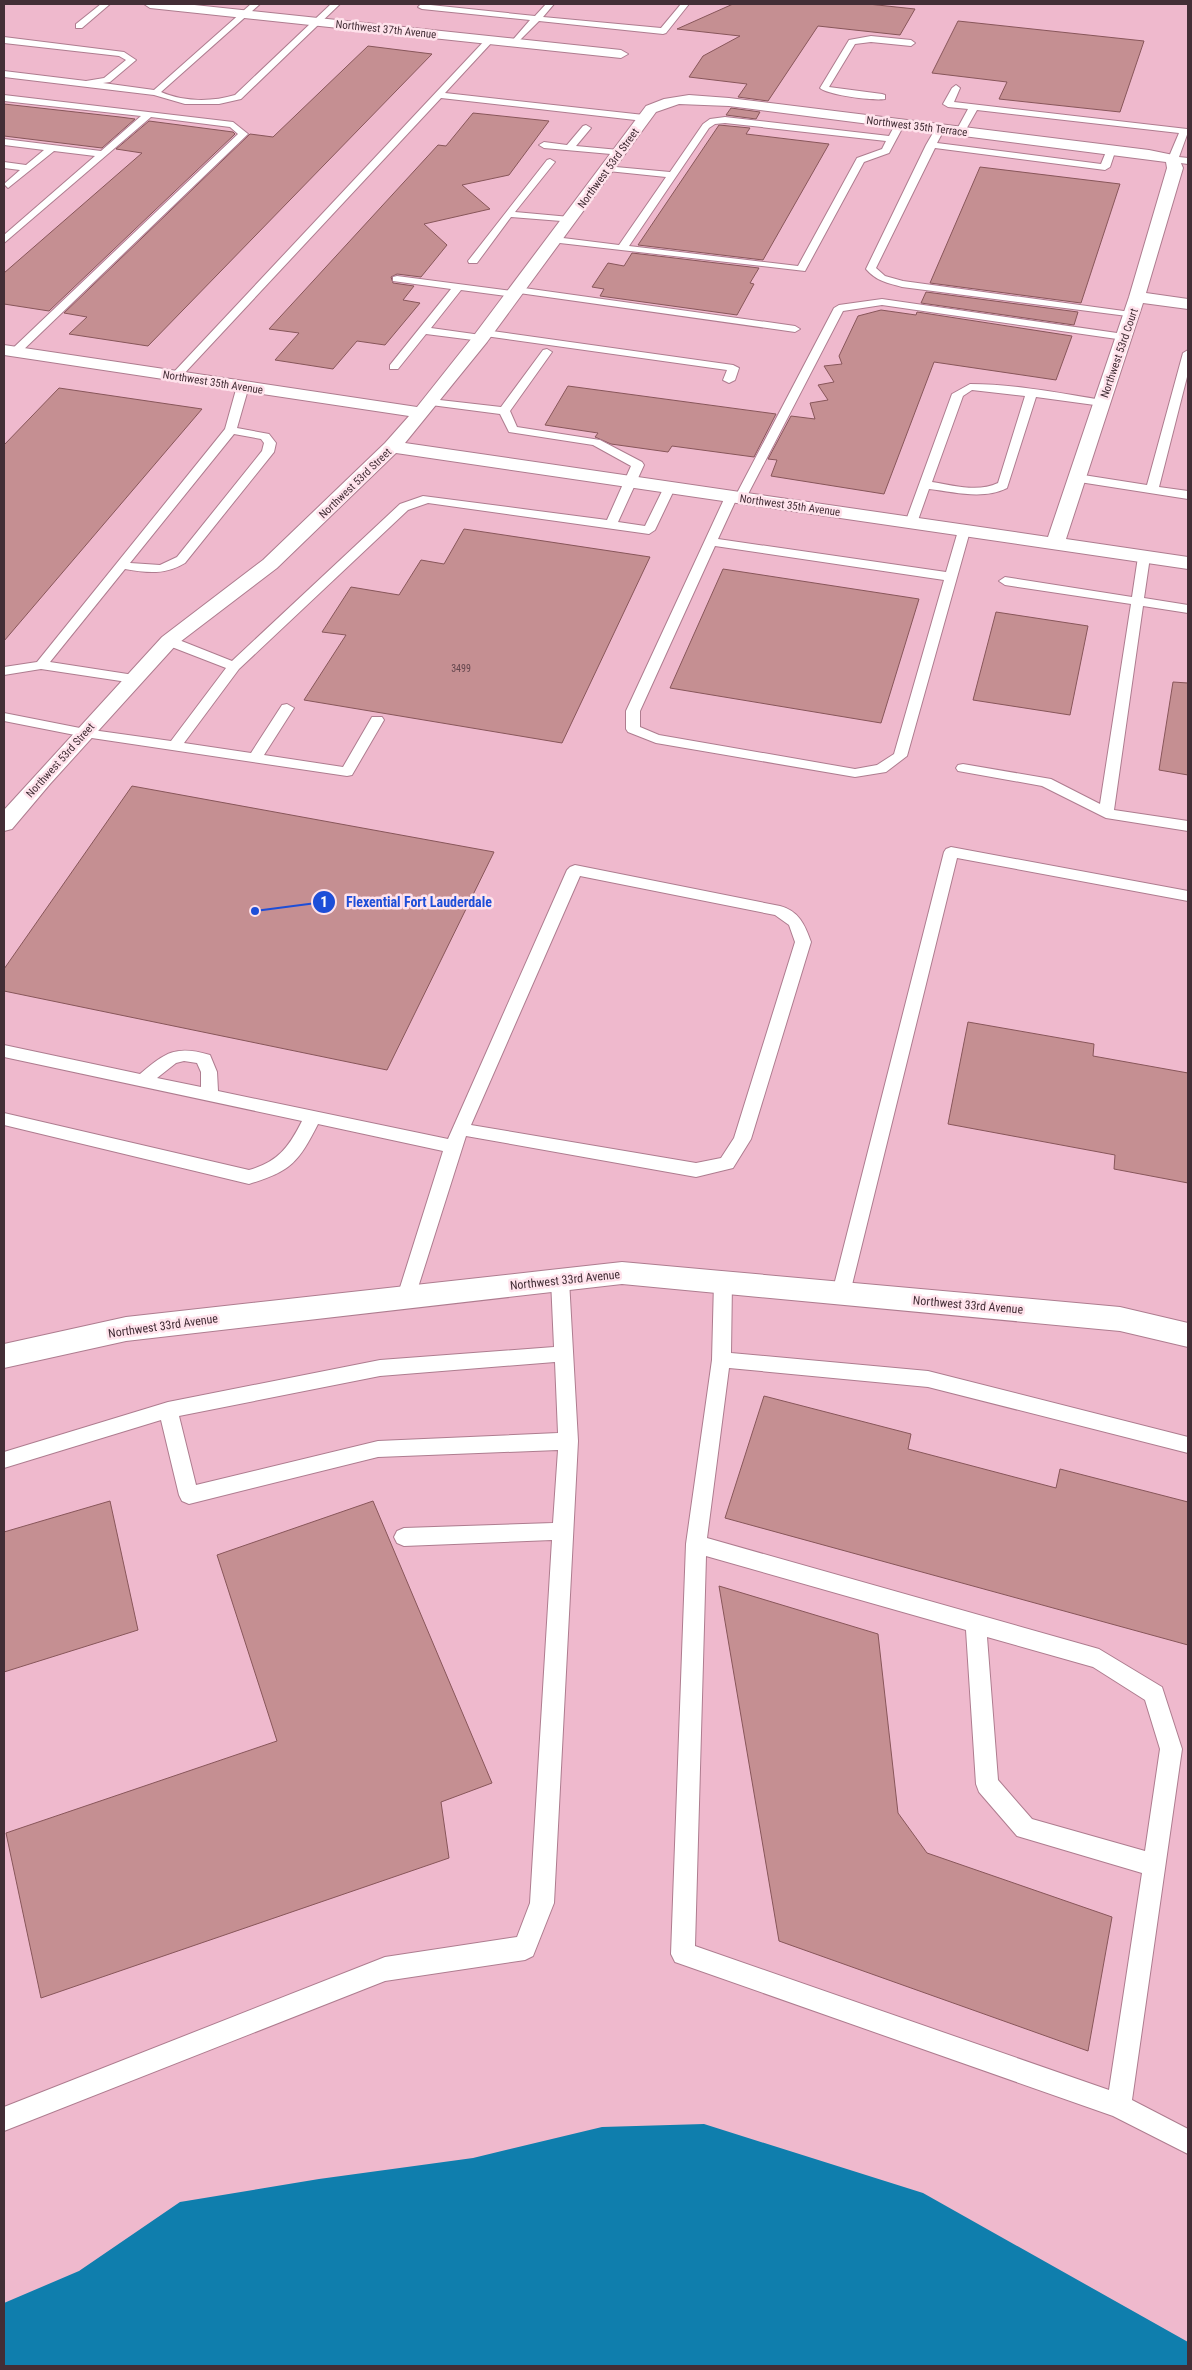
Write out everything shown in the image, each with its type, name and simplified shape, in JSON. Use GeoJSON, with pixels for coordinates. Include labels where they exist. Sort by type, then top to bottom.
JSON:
{"type":"FeatureCollection","features":[{"type":"Feature","properties":{"kind":"street","name":"Northwest 37th Avenue"},"geometry":{"type":"LineString","coordinates":[[150,4],[621,54]]}},
{"type":"Feature","properties":{"kind":"street","name":"Northwest 35th Terrace"},"geometry":{"type":"LineString","coordinates":[[661,102],[690,99],[729,102],[1112,149],[1181,160]]}},
{"type":"Feature","properties":{"kind":"street","name":"Northwest 53rd Street"},"geometry":{"type":"LineString","coordinates":[[4,824],[84,732],[169,641],[270,564],[392,448],[427,408],[516,292],[644,118],[651,109],[661,102]]}},
{"type":"Feature","properties":{"kind":"street","name":"Northwest 53rd Court"},"geometry":{"type":"LineString","coordinates":[[1055,544],[1131,316],[1175,168],[1181,160]]}},
{"type":"Feature","properties":{"kind":"street"},"geometry":{"type":"LineString","coordinates":[[1137,297],[1188,304]]}},
{"type":"Feature","properties":{"kind":"street","name":"Northwest 35th Avenue"},"geometry":{"type":"LineString","coordinates":[[9,351],[243,386],[427,408]]}},
{"type":"Feature","properties":{"kind":"street","name":"Northwest 35th Avenue"},"geometry":{"type":"LineString","coordinates":[[392,448],[1188,563]]}},
{"type":"Feature","properties":{"kind":"street","name":"Northwest 33rd Avenue"},"geometry":{"type":"LineString","coordinates":[[4,1356],[126,1329],[622,1273],[1120,1319],[1188,1335]]}},
{"type":"Feature","properties":{"kind":"lane"},"geometry":{"type":"LineString","coordinates":[[79,26],[106,4]]}},
{"type":"Feature","properties":{"kind":"lane"},"geometry":{"type":"LineString","coordinates":[[156,93],[160,87],[256,4]]}},
{"type":"Feature","properties":{"kind":"lane"},"geometry":{"type":"LineString","coordinates":[[4,74],[156,93],[165,98],[226,102],[238,97],[336,4]]}},
{"type":"Feature","properties":{"kind":"lane"},"geometry":{"type":"LineString","coordinates":[[425,4],[422,7],[663,31],[685,4]]}},
{"type":"Feature","properties":{"kind":"lane"},"geometry":{"type":"LineString","coordinates":[[515,42],[550,4]]}},
{"type":"Feature","properties":{"kind":"lane"},"geometry":{"type":"LineString","coordinates":[[882,97],[824,88],[852,42],[871,39],[911,43]]}},
{"type":"Feature","properties":{"kind":"lane"},"geometry":{"type":"LineString","coordinates":[[4,40],[121,54],[132,60],[107,80],[86,84]]}},
{"type":"Feature","properties":{"kind":"lane"},"geometry":{"type":"LineString","coordinates":[[176,376],[490,40]]}},
{"type":"Feature","properties":{"kind":"lane"},"geometry":{"type":"LineString","coordinates":[[956,88],[948,104],[1185,133],[1181,160]]}},
{"type":"Feature","properties":{"kind":"lane"},"geometry":{"type":"LineString","coordinates":[[439,95],[644,118]]}},
{"type":"Feature","properties":{"kind":"lane"},"geometry":{"type":"LineString","coordinates":[[4,98],[233,124],[243,134],[9,351]]}},
{"type":"Feature","properties":{"kind":"lane"},"geometry":{"type":"LineString","coordinates":[[961,131],[974,107]]}},
{"type":"Feature","properties":{"kind":"lane"},"geometry":{"type":"LineString","coordinates":[[4,240],[150,114]]}},
{"type":"Feature","properties":{"kind":"lane"},"geometry":{"type":"LineString","coordinates":[[622,248],[706,126],[713,121],[725,120],[892,140]]}},
{"type":"Feature","properties":{"kind":"lane"},"geometry":{"type":"LineString","coordinates":[[555,240],[801,269],[860,160],[886,151],[900,124]]}},
{"type":"Feature","properties":{"kind":"lane"},"geometry":{"type":"LineString","coordinates":[[570,147],[586,128]]}},
{"type":"Feature","properties":{"kind":"lane"},"geometry":{"type":"LineString","coordinates":[[940,128],[871,269],[881,278],[902,284],[1131,316]]}},
{"type":"Feature","properties":{"kind":"lane"},"geometry":{"type":"LineString","coordinates":[[4,142],[103,154]]}},
{"type":"Feature","properties":{"kind":"lane"},"geometry":{"type":"LineString","coordinates":[[544,145],[619,153]]}},
{"type":"Feature","properties":{"kind":"lane"},"geometry":{"type":"LineString","coordinates":[[931,146],[1105,167],[1112,149]]}},
{"type":"Feature","properties":{"kind":"lane"},"geometry":{"type":"LineString","coordinates":[[5,186],[52,148]]}},
{"type":"Feature","properties":{"kind":"lane"},"geometry":{"type":"LineString","coordinates":[[473,261],[550,162]]}},
{"type":"Feature","properties":{"kind":"lane"},"geometry":{"type":"LineString","coordinates":[[4,165],[28,168]]}},
{"type":"Feature","properties":{"kind":"lane"},"geometry":{"type":"LineString","coordinates":[[608,168],[672,175]]}},
{"type":"Feature","properties":{"kind":"lane"},"geometry":{"type":"LineString","coordinates":[[508,214],[570,220]]}},
{"type":"Feature","properties":{"kind":"lane"},"geometry":{"type":"LineString","coordinates":[[398,279],[516,292],[795,329]]}},
{"type":"Feature","properties":{"kind":"lane"},"geometry":{"type":"LineString","coordinates":[[394,367],[458,287]]}},
{"type":"Feature","properties":{"kind":"lane"},"geometry":{"type":"LineString","coordinates":[[964,531],[900,756],[881,768],[855,773],[656,739],[633,729],[633,711],[710,542],[839,308],[882,302],[1124,336]]}},
{"type":"Feature","properties":{"kind":"lane"},"geometry":{"type":"LineString","coordinates":[[424,330],[483,335],[733,368],[728,380]]}},
{"type":"Feature","properties":{"kind":"lane"},"geometry":{"type":"LineString","coordinates":[[504,411],[547,352]]}},
{"type":"Feature","properties":{"kind":"lane"},"geometry":{"type":"LineString","coordinates":[[1152,490],[1188,353]]}},
{"type":"Feature","properties":{"kind":"lane"},"geometry":{"type":"LineString","coordinates":[[41,665],[230,430],[243,386]]}},
{"type":"Feature","properties":{"kind":"lane"},"geometry":{"type":"LineString","coordinates":[[911,523],[958,394],[970,387],[988,387],[1102,403]]}},
{"type":"Feature","properties":{"kind":"lane"},"geometry":{"type":"LineString","coordinates":[[925,485],[981,492],[995,491],[1002,486],[1032,393]]}},
{"type":"Feature","properties":{"kind":"lane"},"geometry":{"type":"LineString","coordinates":[[427,408],[504,411]]}},
{"type":"Feature","properties":{"kind":"lane"},"geometry":{"type":"LineString","coordinates":[[504,411],[514,430],[596,442],[638,465],[611,524]]}},
{"type":"Feature","properties":{"kind":"lane"},"geometry":{"type":"LineString","coordinates":[[121,565],[156,570],[171,567],[181,560],[268,452],[270,443],[265,436],[230,430]]}},
{"type":"Feature","properties":{"kind":"lane"},"geometry":{"type":"LineString","coordinates":[[1077,478],[1188,495]]}},
{"type":"Feature","properties":{"kind":"lane"},"geometry":{"type":"LineString","coordinates":[[175,746],[234,666],[404,507],[428,498],[649,530],[669,488]]}},
{"type":"Feature","properties":{"kind":"lane"},"geometry":{"type":"LineString","coordinates":[[710,542],[951,578]]}},
{"type":"Feature","properties":{"kind":"lane"},"geometry":{"type":"LineString","coordinates":[[1106,813],[1144,557]]}},
{"type":"Feature","properties":{"kind":"lane"},"geometry":{"type":"LineString","coordinates":[[1005,581],[1188,609]]}},
{"type":"Feature","properties":{"kind":"lane"},"geometry":{"type":"LineString","coordinates":[[169,641],[234,666]]}},
{"type":"Feature","properties":{"kind":"lane"},"geometry":{"type":"LineString","coordinates":[[4,671],[41,665],[134,679]]}},
{"type":"Feature","properties":{"kind":"lane"},"geometry":{"type":"LineString","coordinates":[[255,758],[286,708]]}},
{"type":"Feature","properties":{"kind":"lane"},"geometry":{"type":"LineString","coordinates":[[4,717],[84,732],[347,772],[377,720]]}},
{"type":"Feature","properties":{"kind":"lane"},"geometry":{"type":"LineString","coordinates":[[964,768],[1046,782],[1106,813],[1188,826]]}},
{"type":"Feature","properties":{"kind":"lane"},"geometry":{"type":"LineString","coordinates":[[841,1293],[951,852],[1188,896]]}},
{"type":"Feature","properties":{"kind":"lane"},"geometry":{"type":"LineString","coordinates":[[406,1297],[453,1147],[575,870],[780,911],[796,922],[803,942],[742,1139],[726,1163],[696,1170],[461,1129]]}},
{"type":"Feature","properties":{"kind":"lane"},"geometry":{"type":"LineString","coordinates":[[4,1051],[453,1147]]}},
{"type":"Feature","properties":{"kind":"lane"},"geometry":{"type":"LineString","coordinates":[[143,1080],[170,1057],[191,1054],[204,1059],[209,1072],[210,1095]]}},
{"type":"Feature","properties":{"kind":"lane"},"geometry":{"type":"LineString","coordinates":[[4,1119],[249,1177],[272,1171],[291,1158],[313,1117]]}},
{"type":"Feature","properties":{"kind":"lane"},"geometry":{"type":"LineString","coordinates":[[4,2119],[385,1970],[525,1948],[542,1903],[568,1441],[560,1280]]}},
{"type":"Feature","properties":{"kind":"lane"},"geometry":{"type":"LineString","coordinates":[[723,1282],[721,1360],[696,1544],[683,1954],[1120,2106],[1188,2142]]}},
{"type":"Feature","properties":{"kind":"lane"},"geometry":{"type":"LineString","coordinates":[[4,1460],[168,1410],[380,1368],[564,1354]]}},
{"type":"Feature","properties":{"kind":"lane"},"geometry":{"type":"LineString","coordinates":[[721,1360],[928,1379],[1188,1445]]}},
{"type":"Feature","properties":{"kind":"lane"},"geometry":{"type":"LineString","coordinates":[[168,1410],[190,1495],[378,1449],[568,1441]]}},
{"type":"Feature","properties":{"kind":"lane"},"geometry":{"type":"LineString","coordinates":[[404,1537],[563,1532]]}},
{"type":"Feature","properties":{"kind":"lane"},"geometry":{"type":"LineString","coordinates":[[696,1544],[1099,1659],[1154,1694],[1171,1749],[1120,2106]]}},
{"type":"Feature","properties":{"kind":"lane"},"geometry":{"type":"LineString","coordinates":[[976,1624],[987,1784],[1025,1828],[1154,1865]]}},
{"type":"Feature","properties":{"kind":"water"},"geometry":{"type":"Polygon","coordinates":[[[704,2124],[923,2193],[1188,2342],[1188,2366],[4,2366],[4,2303],[79,2271],[180,2202],[319,2179],[473,2158],[602,2127],[704,2124]]]}},
{"type":"Feature","properties":{"kind":"building"},"geometry":{"type":"Polygon","coordinates":[[[733,4],[868,4],[915,9],[900,35],[818,26],[768,101],[738,97],[747,84],[689,77],[703,56],[740,36],[677,29],[733,4]]]}},
{"type":"Feature","properties":{"kind":"building"},"geometry":{"type":"Polygon","coordinates":[[[958,21],[1144,41],[1120,112],[999,99],[1007,82],[932,73],[958,21]]]}},
{"type":"Feature","properties":{"kind":"building"},"geometry":{"type":"Polygon","coordinates":[[[368,46],[432,54],[148,346],[69,334],[87,317],[64,313],[250,134],[273,137],[368,46]]]}},
{"type":"Feature","properties":{"kind":"building"},"geometry":{"type":"Polygon","coordinates":[[[4,104],[135,119],[102,148],[4,136],[4,104]]]}},
{"type":"Feature","properties":{"kind":"building"},"geometry":{"type":"Polygon","coordinates":[[[731,108],[760,112],[756,119],[726,115],[731,108]]]}},
{"type":"Feature","properties":{"kind":"building"},"geometry":{"type":"Polygon","coordinates":[[[473,113],[549,121],[509,175],[462,185],[490,209],[424,224],[447,245],[421,277],[397,274],[391,277],[393,283],[414,286],[403,300],[420,303],[385,345],[357,341],[333,369],[275,360],[299,333],[269,329],[438,145],[446,146],[473,113]]]}},
{"type":"Feature","properties":{"kind":"building"},"geometry":{"type":"Polygon","coordinates":[[[149,121],[233,132],[235,134],[49,311],[4,304],[4,273],[142,153],[116,149],[149,121]]]}},
{"type":"Feature","properties":{"kind":"building"},"geometry":{"type":"Polygon","coordinates":[[[719,125],[750,128],[746,134],[829,144],[763,260],[638,245],[719,125]]]}},
{"type":"Feature","properties":{"kind":"building"},"geometry":{"type":"Polygon","coordinates":[[[980,167],[1120,184],[1081,303],[930,283],[980,167]]]}},
{"type":"Feature","properties":{"kind":"building"},"geometry":{"type":"Polygon","coordinates":[[[632,253],[759,268],[750,283],[754,284],[737,315],[600,296],[604,289],[592,287],[608,263],[624,266],[632,253]]]}},
{"type":"Feature","properties":{"kind":"building"},"geometry":{"type":"Polygon","coordinates":[[[926,292],[1078,312],[1074,325],[921,303],[926,292]]]}},
{"type":"Feature","properties":{"kind":"building"},"geometry":{"type":"Polygon","coordinates":[[[881,310],[916,315],[917,312],[1072,336],[1056,380],[934,362],[884,494],[771,476],[777,460],[768,459],[791,416],[815,419],[810,403],[828,400],[818,385],[834,382],[824,366],[842,364],[839,356],[858,316],[881,310]]]}},
{"type":"Feature","properties":{"kind":"building"},"geometry":{"type":"Polygon","coordinates":[[[568,386],[776,414],[754,457],[672,446],[668,452],[611,444],[595,437],[598,433],[545,425],[568,386]]]}},
{"type":"Feature","properties":{"kind":"building"},"geometry":{"type":"Polygon","coordinates":[[[59,388],[202,409],[4,641],[4,445],[59,388]]]}},
{"type":"Feature","properties":{"kind":"building"},"geometry":{"type":"Polygon","coordinates":[[[464,529],[650,557],[562,743],[304,700],[346,635],[322,632],[351,587],[399,595],[421,560],[444,564],[464,529]]]}},
{"type":"Feature","properties":{"kind":"building"},"geometry":{"type":"Polygon","coordinates":[[[723,569],[919,599],[881,723],[670,688],[723,569]]]}},
{"type":"Feature","properties":{"kind":"building"},"geometry":{"type":"Polygon","coordinates":[[[996,612],[1088,626],[1070,715],[973,700],[996,612]]]}},
{"type":"Feature","properties":{"kind":"building"},"geometry":{"type":"Polygon","coordinates":[[[1173,682],[1188,683],[1188,775],[1159,770],[1173,682]]]}},
{"type":"Feature","properties":{"kind":"building"},"geometry":{"type":"Polygon","coordinates":[[[132,786],[494,852],[387,1070],[4,991],[4,969],[132,786]]]}},
{"type":"Feature","properties":{"kind":"building"},"geometry":{"type":"Polygon","coordinates":[[[968,1022],[1094,1044],[1093,1056],[1188,1073],[1188,1183],[1114,1169],[1115,1155],[948,1124],[968,1022]]]}},
{"type":"Feature","properties":{"kind":"building"},"geometry":{"type":"Polygon","coordinates":[[[764,1396],[911,1434],[908,1449],[1056,1488],[1060,1469],[1188,1502],[1188,1645],[725,1518],[764,1396]]]}},
{"type":"Feature","properties":{"kind":"building"},"geometry":{"type":"Polygon","coordinates":[[[110,1501],[138,1630],[4,1672],[4,1532],[110,1501]]]}},
{"type":"Feature","properties":{"kind":"building"},"geometry":{"type":"Polygon","coordinates":[[[373,1501],[492,1783],[441,1802],[449,1858],[41,1998],[6,1833],[277,1741],[217,1555],[373,1501]]]}},
{"type":"Feature","properties":{"kind":"building"},"geometry":{"type":"Polygon","coordinates":[[[719,1586],[878,1634],[898,1813],[927,1853],[1112,1917],[1088,2051],[779,1941],[719,1586]]]}},
{"type":"Feature","properties":{"kind":"place","name":"Flexential Fort Lauderdale"},"geometry":{"type":"Point","coordinates":[255,911]}}]}
